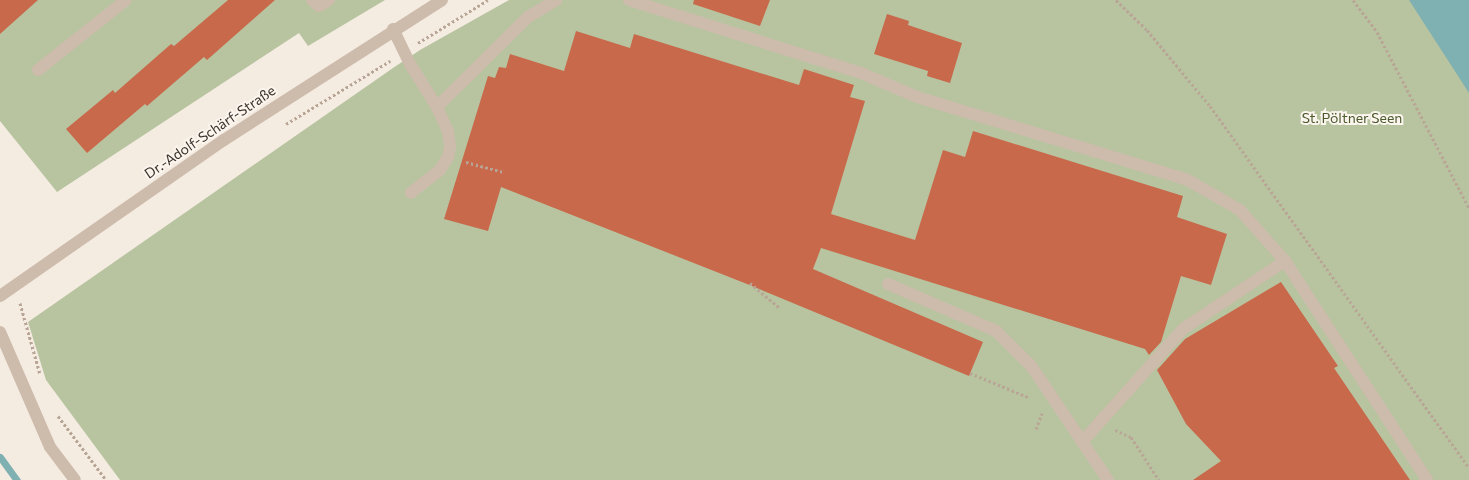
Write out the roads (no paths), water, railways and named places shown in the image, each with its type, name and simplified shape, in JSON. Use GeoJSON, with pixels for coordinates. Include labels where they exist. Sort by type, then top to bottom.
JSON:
{"type":"FeatureCollection","features":[{"type":"Feature","properties":{"kind":"street"},"geometry":{"type":"LineString","coordinates":[[38,70],[126,0]]}},
{"type":"Feature","properties":{"kind":"street"},"geometry":{"type":"LineString","coordinates":[[312,0],[319,6],[330,0]]}},
{"type":"Feature","properties":{"kind":"street","name":"Dr.-Adolf-Schärf-Straße"},"geometry":{"type":"LineString","coordinates":[[0,296],[224,140],[442,0]]}},
{"type":"Feature","properties":{"kind":"street"},"geometry":{"type":"LineString","coordinates":[[437,107],[528,17],[556,0]]}},
{"type":"Feature","properties":{"kind":"street"},"geometry":{"type":"LineString","coordinates":[[629,0],[861,73],[917,97],[1186,179],[1240,210],[1285,261],[1427,480]]}},
{"type":"Feature","properties":{"kind":"street"},"geometry":{"type":"LineString","coordinates":[[393,30],[437,107],[448,132],[450,147],[448,157],[440,170],[411,193]]}},
{"type":"Feature","properties":{"kind":"street"},"geometry":{"type":"LineString","coordinates":[[1082,442],[1183,329],[1285,261]]}},
{"type":"Feature","properties":{"kind":"street"},"geometry":{"type":"LineString","coordinates":[[888,284],[996,331],[1032,368],[1108,480]]}},
{"type":"Feature","properties":{"kind":"street"},"geometry":{"type":"LineString","coordinates":[[0,332],[50,447],[75,480]]}},
{"type":"Feature","properties":{"kind":"water"},"geometry":{"type":"Polygon","coordinates":[[[1409,0],[1469,0],[1469,93],[1409,0]]]}},
{"type":"Feature","properties":{"kind":"waterway"},"geometry":{"type":"LineString","coordinates":[[0,457],[17,480]]}},
{"type":"Feature","properties":{"kind":"park label","name":"St. Pöltner Seen"},"geometry":{"type":"Point","coordinates":[1352,118]}}]}
